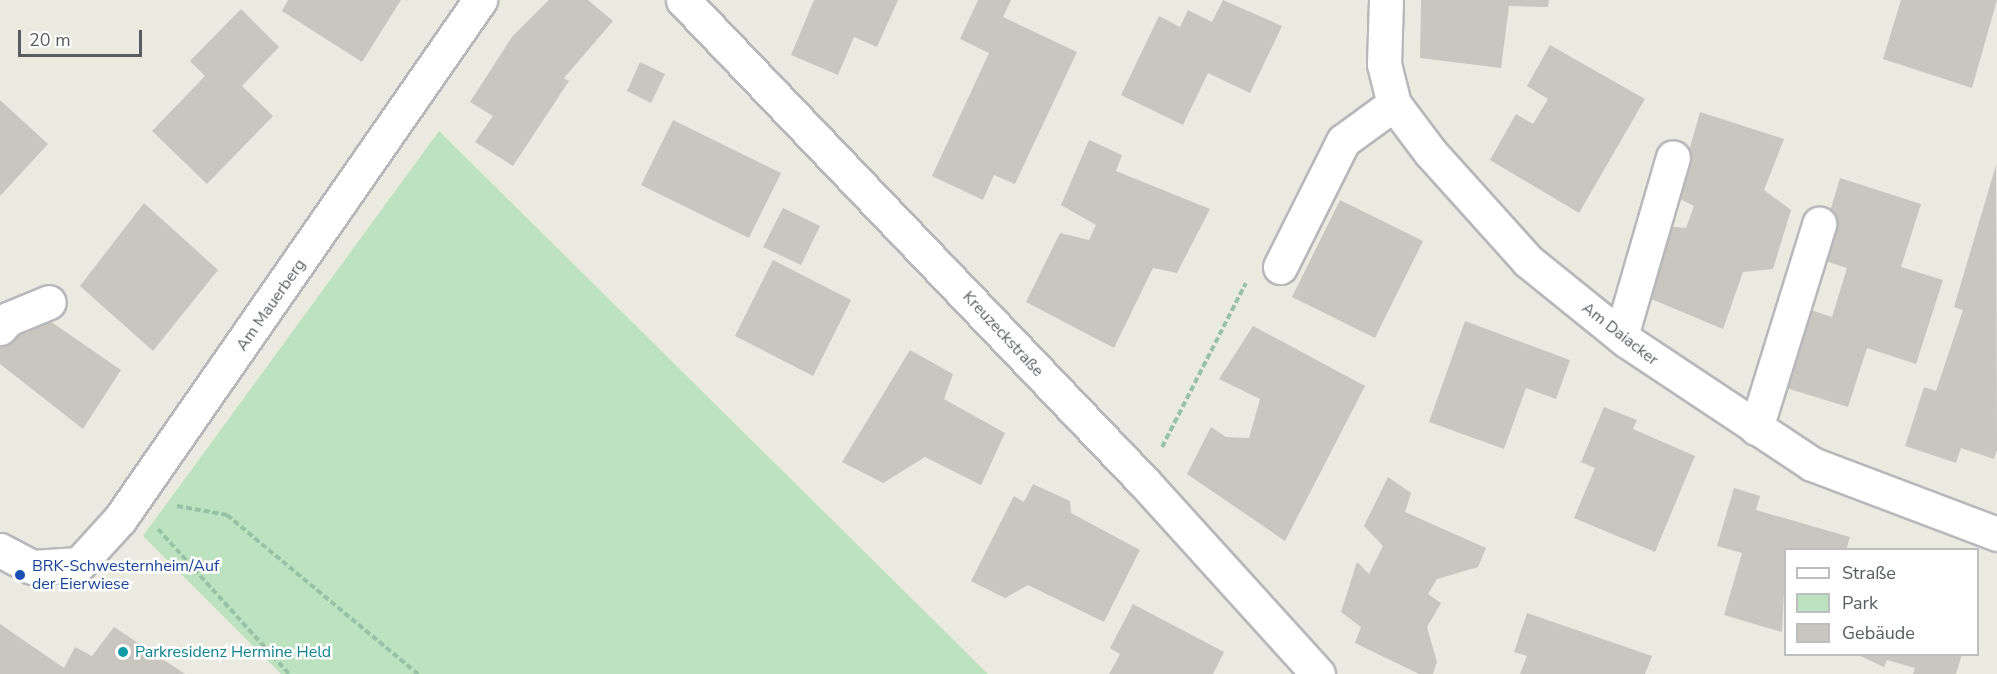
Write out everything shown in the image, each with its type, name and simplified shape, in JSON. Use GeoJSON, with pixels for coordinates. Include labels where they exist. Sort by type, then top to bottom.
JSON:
{"type":"FeatureCollection","features":[{"type":"Feature","properties":{"kind":"street","name":"Am Mauerberg"},"geometry":{"type":"LineString","coordinates":[[0,550],[32,567],[80,564],[137,499],[480,0]]}},
{"type":"Feature","properties":{"kind":"street","name":"Kreuzeckstraße"},"geometry":{"type":"LineString","coordinates":[[682,0],[1143,482],[1318,674]]}},
{"type":"Feature","properties":{"kind":"street","name":"Am Daiacker"},"geometry":{"type":"LineString","coordinates":[[1386,0],[1383,56],[1394,104],[1430,152],[1528,261],[1621,336],[1812,464],[1997,534]]}},
{"type":"Feature","properties":{"kind":"street"},"geometry":{"type":"LineString","coordinates":[[1280,267],[1343,141],[1394,104]]}},
{"type":"Feature","properties":{"kind":"street"},"geometry":{"type":"LineString","coordinates":[[1621,336],[1673,157]]}},
{"type":"Feature","properties":{"kind":"street"},"geometry":{"type":"LineString","coordinates":[[1756,428],[1819,224]]}},
{"type":"Feature","properties":{"kind":"street"},"geometry":{"type":"LineString","coordinates":[[0,328],[8,319],[49,303]]}},
{"type":"Feature","properties":{"kind":"path"},"geometry":{"type":"LineString","coordinates":[[137,499],[165,538],[289,674]]}},
{"type":"Feature","properties":{"kind":"path"},"geometry":{"type":"LineString","coordinates":[[137,499],[227,515],[418,674]]}},
{"type":"Feature","properties":{"kind":"green space"},"geometry":{"type":"Polygon","coordinates":[[[439,131],[988,674],[281,674],[143,536],[439,131]]]}},
{"type":"Feature","properties":{"kind":"building"},"geometry":{"type":"Polygon","coordinates":[[[288,0],[401,0],[362,62],[282,11],[288,0]]]}},
{"type":"Feature","properties":{"kind":"building"},"geometry":{"type":"Polygon","coordinates":[[[549,0],[588,0],[613,21],[564,78],[569,81],[513,166],[475,142],[493,116],[470,102],[512,37],[549,0]]]}},
{"type":"Feature","properties":{"kind":"building"},"geometry":{"type":"Polygon","coordinates":[[[814,0],[898,0],[877,47],[854,37],[838,75],[791,55],[814,0]]]}},
{"type":"Feature","properties":{"kind":"building"},"geometry":{"type":"Polygon","coordinates":[[[978,0],[1011,0],[1003,17],[1077,52],[1015,184],[994,175],[983,200],[932,176],[989,53],[960,39],[978,0]]]}},
{"type":"Feature","properties":{"kind":"building"},"geometry":{"type":"Polygon","coordinates":[[[1223,0],[1282,26],[1250,93],[1208,73],[1183,125],[1121,95],[1159,16],[1180,27],[1188,10],[1212,22],[1223,0]]]}},
{"type":"Feature","properties":{"kind":"building"},"geometry":{"type":"Polygon","coordinates":[[[1421,0],[1549,0],[1548,7],[1509,6],[1501,68],[1420,58],[1421,0]]]}},
{"type":"Feature","properties":{"kind":"building"},"geometry":{"type":"Polygon","coordinates":[[[1901,0],[1997,0],[1972,88],[1883,59],[1901,0]]]}},
{"type":"Feature","properties":{"kind":"building"},"geometry":{"type":"Polygon","coordinates":[[[241,9],[279,47],[242,86],[273,116],[207,184],[152,131],[205,76],[190,61],[241,9]]]}},
{"type":"Feature","properties":{"kind":"building"},"geometry":{"type":"Polygon","coordinates":[[[1550,45],[1645,99],[1579,213],[1490,160],[1516,114],[1533,124],[1548,99],[1527,86],[1550,45]]]}},
{"type":"Feature","properties":{"kind":"building"},"geometry":{"type":"Polygon","coordinates":[[[640,62],[665,74],[651,103],[627,91],[640,62]]]}},
{"type":"Feature","properties":{"kind":"building"},"geometry":{"type":"Polygon","coordinates":[[[0,100],[48,144],[0,196],[0,100]]]}},
{"type":"Feature","properties":{"kind":"building"},"geometry":{"type":"Polygon","coordinates":[[[1700,112],[1784,139],[1764,190],[1791,210],[1773,269],[1743,272],[1723,329],[1644,296],[1665,226],[1686,228],[1694,206],[1676,197],[1700,112]]]}},
{"type":"Feature","properties":{"kind":"building"},"geometry":{"type":"Polygon","coordinates":[[[673,120],[781,173],[749,238],[641,185],[673,120]]]}},
{"type":"Feature","properties":{"kind":"building"},"geometry":{"type":"Polygon","coordinates":[[[1089,140],[1122,155],[1116,171],[1210,209],[1177,273],[1153,268],[1114,348],[1026,302],[1060,233],[1089,240],[1096,225],[1061,205],[1089,140]]]}},
{"type":"Feature","properties":{"kind":"building"},"geometry":{"type":"Polygon","coordinates":[[[1996,165],[1997,450],[1994,459],[1961,448],[1956,463],[1905,446],[1924,387],[1936,391],[1963,310],[1954,307],[1996,165]]]}},
{"type":"Feature","properties":{"kind":"building"},"geometry":{"type":"Polygon","coordinates":[[[1840,178],[1921,204],[1901,267],[1943,280],[1916,364],[1867,348],[1848,407],[1783,387],[1808,309],[1832,317],[1847,268],[1816,258],[1840,178]]]}},
{"type":"Feature","properties":{"kind":"building"},"geometry":{"type":"Polygon","coordinates":[[[1340,200],[1423,241],[1375,338],[1292,297],[1340,200]]]}},
{"type":"Feature","properties":{"kind":"building"},"geometry":{"type":"Polygon","coordinates":[[[144,203],[218,270],[153,351],[80,286],[144,203]]]}},
{"type":"Feature","properties":{"kind":"building"},"geometry":{"type":"Polygon","coordinates":[[[783,208],[820,226],[801,265],[763,247],[783,208]]]}},
{"type":"Feature","properties":{"kind":"building"},"geometry":{"type":"Polygon","coordinates":[[[773,260],[851,300],[813,376],[735,336],[773,260]]]}},
{"type":"Feature","properties":{"kind":"building"},"geometry":{"type":"Polygon","coordinates":[[[44,317],[121,370],[83,429],[0,364],[0,336],[11,322],[28,333],[44,317]]]}},
{"type":"Feature","properties":{"kind":"building"},"geometry":{"type":"Polygon","coordinates":[[[1465,321],[1570,360],[1556,399],[1526,388],[1504,449],[1429,422],[1465,321]]]}},
{"type":"Feature","properties":{"kind":"building"},"geometry":{"type":"Polygon","coordinates":[[[1253,326],[1365,386],[1285,541],[1187,474],[1211,427],[1226,437],[1249,438],[1260,399],[1219,379],[1253,326]]]}},
{"type":"Feature","properties":{"kind":"building"},"geometry":{"type":"Polygon","coordinates":[[[910,350],[953,374],[944,399],[1005,433],[981,485],[925,457],[883,483],[842,462],[910,350]]]}},
{"type":"Feature","properties":{"kind":"building"},"geometry":{"type":"Polygon","coordinates":[[[1604,407],[1637,420],[1633,429],[1695,456],[1655,552],[1574,518],[1595,468],[1581,462],[1604,407]]]}},
{"type":"Feature","properties":{"kind":"building"},"geometry":{"type":"Polygon","coordinates":[[[1388,477],[1411,493],[1405,512],[1486,548],[1478,567],[1437,579],[1428,594],[1441,603],[1427,627],[1437,662],[1433,674],[1419,674],[1355,643],[1361,627],[1341,612],[1357,562],[1369,574],[1383,546],[1364,526],[1388,477]]]}},
{"type":"Feature","properties":{"kind":"building"},"geometry":{"type":"Polygon","coordinates":[[[1033,484],[1070,501],[1071,513],[1140,550],[1104,622],[1028,585],[1005,598],[971,581],[1014,496],[1024,502],[1033,484]]]}},
{"type":"Feature","properties":{"kind":"building"},"geometry":{"type":"Polygon","coordinates":[[[1734,488],[1760,496],[1756,510],[1850,537],[1847,548],[1784,548],[1782,632],[1724,615],[1742,553],[1717,546],[1734,488]]]}},
{"type":"Feature","properties":{"kind":"building"},"geometry":{"type":"Polygon","coordinates":[[[1133,604],[1224,652],[1213,674],[1109,674],[1120,654],[1110,648],[1133,604]]]}},
{"type":"Feature","properties":{"kind":"building"},"geometry":{"type":"Polygon","coordinates":[[[1527,613],[1652,656],[1645,674],[1520,674],[1527,656],[1514,652],[1527,613]]]}},
{"type":"Feature","properties":{"kind":"building","name":"Parkresidenz Hermine Held"},"geometry":{"type":"Polygon","coordinates":[[[0,624],[64,668],[75,647],[92,656],[114,627],[185,674],[0,674],[0,624]]]}},
{"type":"Feature","properties":{"kind":"building"},"geometry":{"type":"Polygon","coordinates":[[[1860,656],[1961,656],[1956,674],[1913,674],[1915,668],[1887,660],[1884,667],[1860,656]]]}},
{"type":"Feature","properties":{"kind":"place","name":"BRK-Schwesternheim/Auf der Eierwiese"},"geometry":{"type":"Point","coordinates":[20,575]}},
{"type":"Feature","properties":{"kind":"place","name":"Parkresidenz Hermine Held"},"geometry":{"type":"Point","coordinates":[123,652]}}]}
